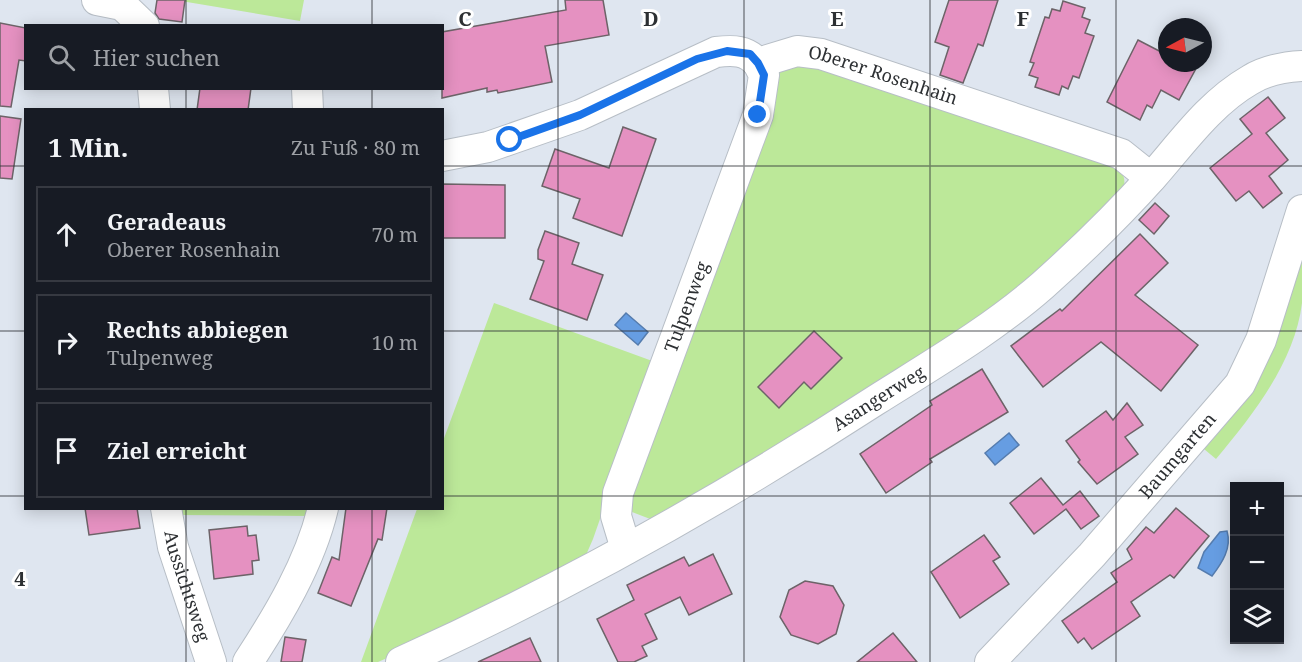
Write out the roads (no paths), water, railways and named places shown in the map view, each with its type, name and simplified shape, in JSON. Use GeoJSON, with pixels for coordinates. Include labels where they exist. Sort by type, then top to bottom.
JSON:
{"type":"FeatureCollection","features":[{"type":"Feature","properties":{"kind":"street"},"geometry":{"type":"LineString","coordinates":[[97,0],[122,5],[142,24]]}},
{"type":"Feature","properties":{"kind":"street"},"geometry":{"type":"LineString","coordinates":[[444,156],[488,147],[580,115],[716,52],[739,51],[750,54],[758,63]]}},
{"type":"Feature","properties":{"kind":"street","name":"Oberer Rosenhain"},"geometry":{"type":"LineString","coordinates":[[758,63],[797,51],[821,54],[1121,154],[1151,178]]}},
{"type":"Feature","properties":{"kind":"street","name":"Tulpenweg"},"geometry":{"type":"LineString","coordinates":[[626,549],[616,516],[618,493],[758,115],[764,75],[758,63]]}},
{"type":"Feature","properties":{"kind":"street","name":"Asangerweg"},"geometry":{"type":"LineString","coordinates":[[400,662],[671,526],[820,437],[983,331],[1066,264],[1151,178],[1200,122],[1249,80],[1265,72],[1302,66]]}},
{"type":"Feature","properties":{"kind":"street"},"geometry":{"type":"LineString","coordinates":[[153,90],[154,108]]}},
{"type":"Feature","properties":{"kind":"street"},"geometry":{"type":"LineString","coordinates":[[307,90],[308,108]]}},
{"type":"Feature","properties":{"kind":"street","name":"Baumgarten"},"geometry":{"type":"LineString","coordinates":[[990,662],[1092,555],[1240,384],[1261,340],[1302,210]]}},
{"type":"Feature","properties":{"kind":"street","name":"Aussichtsweg"},"geometry":{"type":"LineString","coordinates":[[166,510],[173,547],[211,662]]}},
{"type":"Feature","properties":{"kind":"street"},"geometry":{"type":"LineString","coordinates":[[248,662],[285,601],[305,558],[322,510]]}},
{"type":"Feature","properties":{"kind":"water"},"geometry":{"type":"Polygon","coordinates":[[[626,313],[648,332],[638,345],[615,325],[626,313]]]}},
{"type":"Feature","properties":{"kind":"water"},"geometry":{"type":"Polygon","coordinates":[[[1009,433],[1019,445],[995,465],[985,453],[1009,433]]]}},
{"type":"Feature","properties":{"kind":"water"},"geometry":{"type":"Polygon","coordinates":[[[1227,531],[1227,549],[1212,576],[1198,568],[1204,552],[1220,532],[1227,531]]]}}]}
